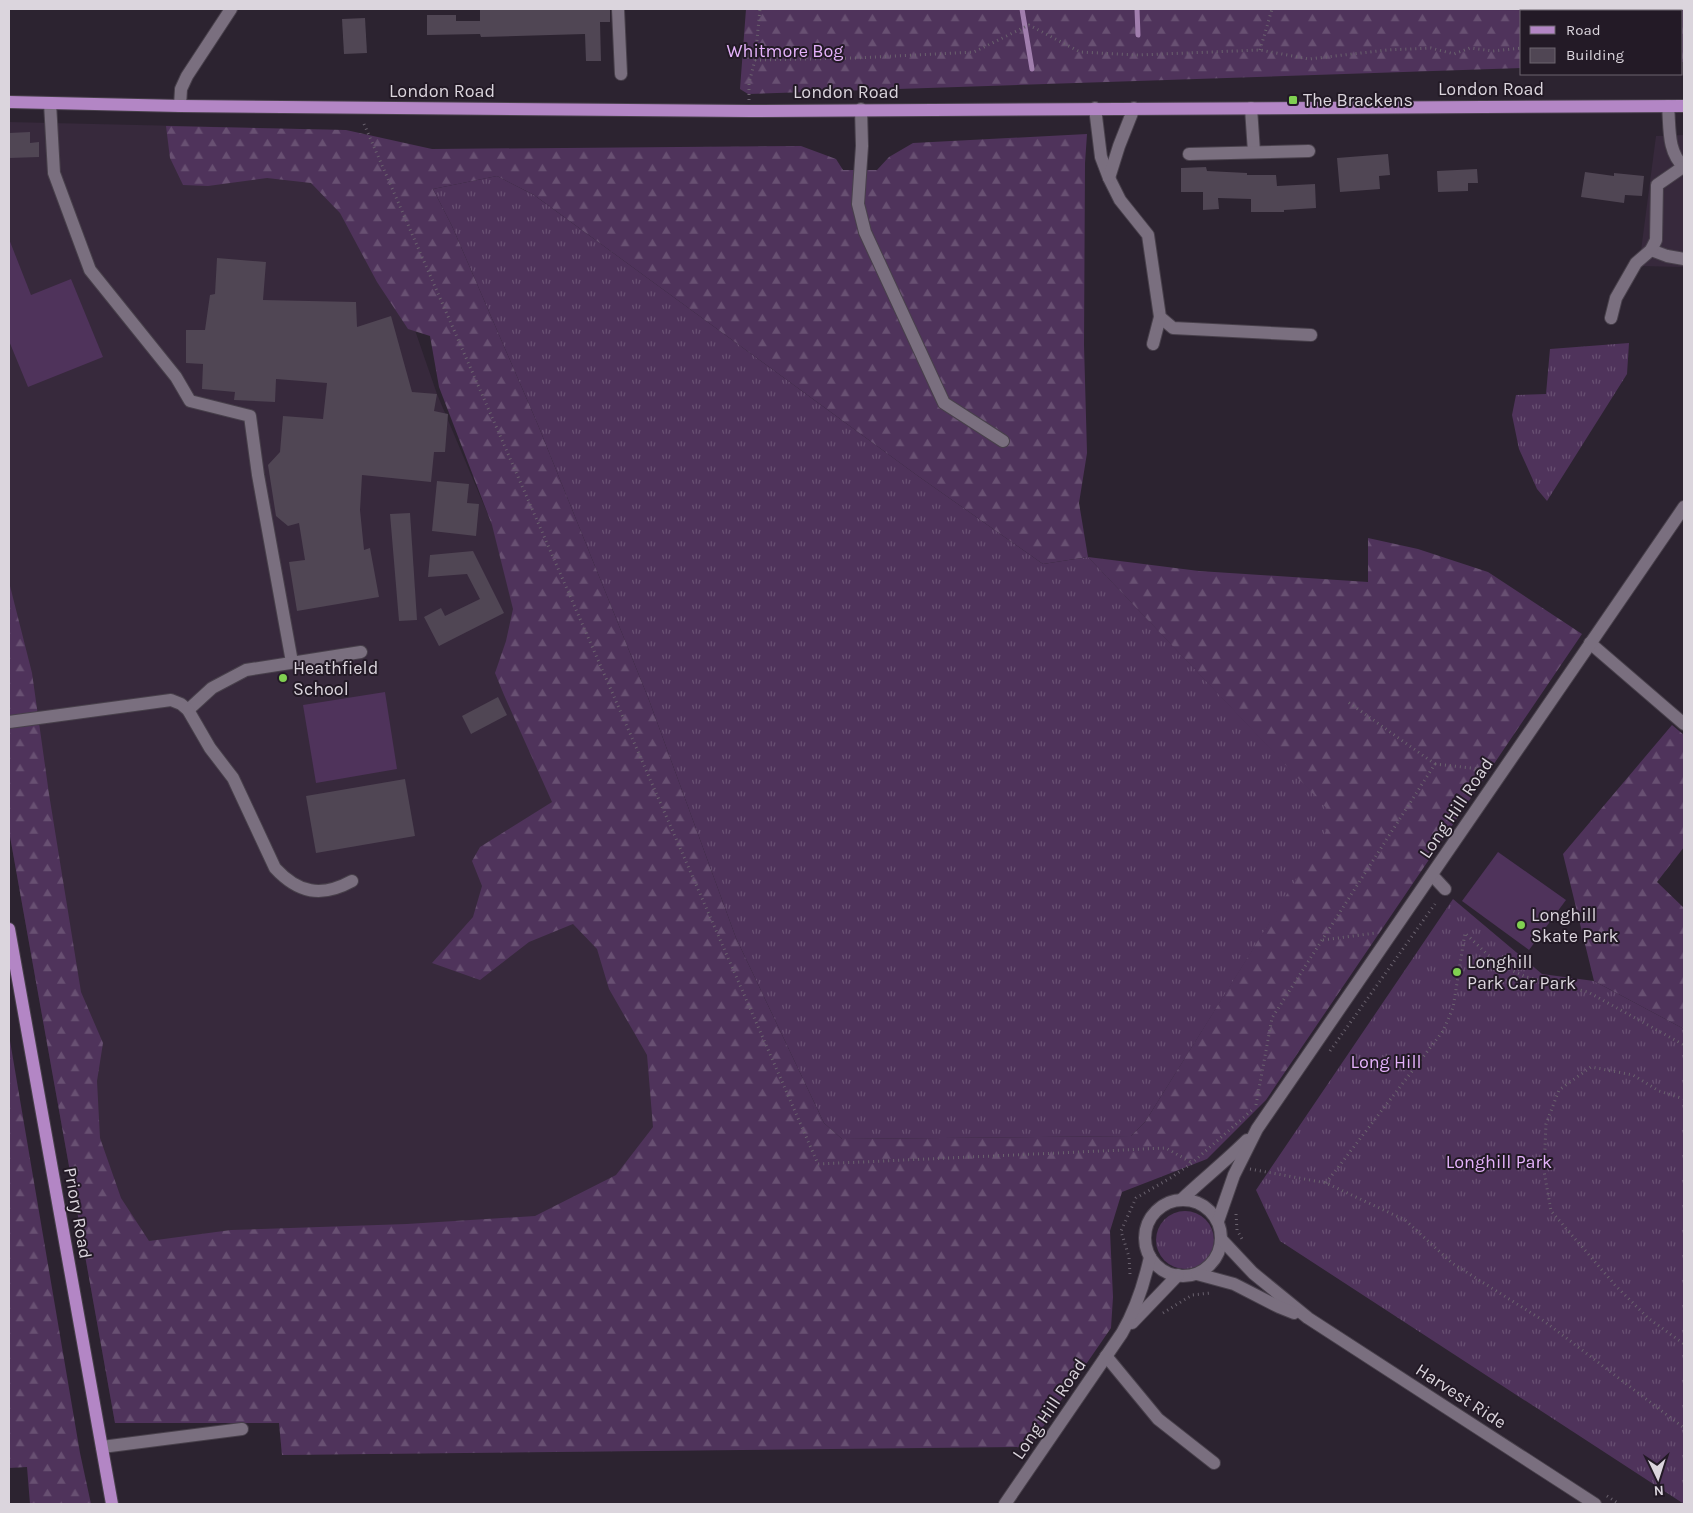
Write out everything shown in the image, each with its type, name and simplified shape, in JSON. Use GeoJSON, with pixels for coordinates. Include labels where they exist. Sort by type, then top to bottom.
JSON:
{"type":"FeatureCollection","features":[{"type":"Feature","properties":{"kind":"main road","name":"London Road"},"geometry":{"type":"LineString","coordinates":[[9,102],[180,106],[749,111],[1684,106]]}},
{"type":"Feature","properties":{"kind":"main road","name":"Priory Road"},"geometry":{"type":"LineString","coordinates":[[9,928],[112,1504]]}},
{"type":"Feature","properties":{"kind":"street"},"geometry":{"type":"LineString","coordinates":[[180,106],[181,89],[187,76],[231,9]]}},
{"type":"Feature","properties":{"kind":"street"},"geometry":{"type":"LineString","coordinates":[[618,9],[620,74]]}},
{"type":"Feature","properties":{"kind":"street"},"geometry":{"type":"LineString","coordinates":[[50,103],[54,172],[90,270],[176,377],[190,400],[250,416],[258,475],[292,662]]}},
{"type":"Feature","properties":{"kind":"street"},"geometry":{"type":"LineString","coordinates":[[1611,318],[1616,298],[1636,263],[1651,250],[1656,240],[1657,185],[1684,167],[1677,160],[1672,148],[1668,106]]}},
{"type":"Feature","properties":{"kind":"street"},"geometry":{"type":"LineString","coordinates":[[1094,108],[1101,157],[1109,178],[1120,200],[1148,235],[1160,316],[1154,344]]}},
{"type":"Feature","properties":{"kind":"street"},"geometry":{"type":"LineString","coordinates":[[1109,178],[1134,108]]}},
{"type":"Feature","properties":{"kind":"street"},"geometry":{"type":"LineString","coordinates":[[1252,108],[1254,152]]}},
{"type":"Feature","properties":{"kind":"street"},"geometry":{"type":"LineString","coordinates":[[861,110],[862,154],[858,204],[865,232],[944,403],[1003,441]]}},
{"type":"Feature","properties":{"kind":"street"},"geometry":{"type":"LineString","coordinates":[[1190,154],[1309,151]]}},
{"type":"Feature","properties":{"kind":"street"},"geometry":{"type":"LineString","coordinates":[[1651,250],[1666,256],[1684,259]]}},
{"type":"Feature","properties":{"kind":"street"},"geometry":{"type":"LineString","coordinates":[[1160,316],[1173,328],[1311,335]]}},
{"type":"Feature","properties":{"kind":"street","name":"Long Hill Road"},"geometry":{"type":"LineString","coordinates":[[1218,1221],[1234,1175],[1257,1129],[1684,507]]}},
{"type":"Feature","properties":{"kind":"street"},"geometry":{"type":"LineString","coordinates":[[1590,643],[1684,724]]}},
{"type":"Feature","properties":{"kind":"street"},"geometry":{"type":"LineString","coordinates":[[188,710],[212,688],[246,670],[362,652]]}},
{"type":"Feature","properties":{"kind":"street"},"geometry":{"type":"LineString","coordinates":[[9,722],[171,700],[181,704],[188,710],[210,748],[233,778],[275,868],[286,880],[303,889],[314,892],[343,886],[352,882]]}},
{"type":"Feature","properties":{"kind":"street"},"geometry":{"type":"LineString","coordinates":[[1432,875],[1445,889]]}},
{"type":"Feature","properties":{"kind":"street","name":"Long Hill Road"},"geometry":{"type":"LineString","coordinates":[[1181,1200],[1207,1175],[1227,1160],[1257,1129]]}},
{"type":"Feature","properties":{"kind":"street"},"geometry":{"type":"LineString","coordinates":[[1181,1200],[1188,1200],[1203,1205],[1214,1214],[1218,1221],[1222,1240],[1214,1261],[1197,1274],[1183,1276],[1164,1272],[1154,1263],[1147,1252],[1144,1240],[1149,1220],[1153,1213],[1163,1205],[1181,1200]]}},
{"type":"Feature","properties":{"kind":"street","name":"Harvest Ride"},"geometry":{"type":"LineString","coordinates":[[1222,1240],[1253,1273],[1308,1318],[1595,1504]]}},
{"type":"Feature","properties":{"kind":"street","name":"Long Hill Road"},"geometry":{"type":"LineString","coordinates":[[1005,1504],[1122,1333],[1134,1311],[1144,1283],[1150,1257]]}},
{"type":"Feature","properties":{"kind":"street","name":"Harvest Ride"},"geometry":{"type":"LineString","coordinates":[[1197,1274],[1234,1284],[1279,1307],[1308,1318]]}},
{"type":"Feature","properties":{"kind":"street","name":"Long Hill Road"},"geometry":{"type":"LineString","coordinates":[[1122,1333],[1178,1275]]}},
{"type":"Feature","properties":{"kind":"street"},"geometry":{"type":"LineString","coordinates":[[1106,1356],[1158,1420],[1214,1463]]}},
{"type":"Feature","properties":{"kind":"street"},"geometry":{"type":"LineString","coordinates":[[102,1447],[242,1429]]}},
{"type":"Feature","properties":{"kind":"path"},"geometry":{"type":"LineString","coordinates":[[749,111],[749,83],[755,60],[760,9]]}},
{"type":"Feature","properties":{"kind":"path"},"geometry":{"type":"LineString","coordinates":[[1260,50],[1272,9]]}},
{"type":"Feature","properties":{"kind":"path"},"geometry":{"type":"LineString","coordinates":[[755,60],[855,58],[974,52],[1029,25],[1080,52],[1138,55],[1260,50],[1309,59],[1387,50],[1431,48],[1454,54],[1470,48],[1493,51],[1520,48]]}},
{"type":"Feature","properties":{"kind":"path"},"geometry":{"type":"LineString","coordinates":[[364,124],[818,1164],[1166,1148],[1192,1163]]}},
{"type":"Feature","properties":{"kind":"path"},"geometry":{"type":"LineString","coordinates":[[1348,702],[1435,764],[1503,771]]}},
{"type":"Feature","properties":{"kind":"path"},"geometry":{"type":"LineString","coordinates":[[1131,1279],[1129,1257],[1121,1231],[1136,1198],[1192,1163],[1255,1107],[1272,1018],[1435,764]]}},
{"type":"Feature","properties":{"kind":"path"},"geometry":{"type":"LineString","coordinates":[[1327,1055],[1435,904]]}},
{"type":"Feature","properties":{"kind":"path"},"geometry":{"type":"LineString","coordinates":[[1322,940],[1394,930]]}},
{"type":"Feature","properties":{"kind":"path"},"geometry":{"type":"LineString","coordinates":[[1326,1183],[1443,1031],[1453,1008],[1465,933],[1505,968],[1526,978],[1588,992],[1684,1045]]}},
{"type":"Feature","properties":{"kind":"path"},"geometry":{"type":"LineString","coordinates":[[1684,1099],[1659,1092],[1632,1075],[1591,1067],[1559,1090],[1546,1124],[1544,1172],[1551,1211],[1615,1285],[1641,1311],[1680,1341],[1684,1342]]}},
{"type":"Feature","properties":{"kind":"path"},"geometry":{"type":"LineString","coordinates":[[1245,1175],[1252,1160]]}},
{"type":"Feature","properties":{"kind":"path"},"geometry":{"type":"LineString","coordinates":[[1248,1168],[1326,1183],[1405,1220],[1452,1263],[1544,1321],[1684,1428]]}},
{"type":"Feature","properties":{"kind":"path"},"geometry":{"type":"LineString","coordinates":[[1236,1209],[1237,1230],[1245,1245]]}},
{"type":"Feature","properties":{"kind":"path"},"geometry":{"type":"LineString","coordinates":[[1156,1319],[1192,1295],[1214,1293]]}},
{"type":"Feature","properties":{"kind":"shaded area","name":"Heathfield School"},"geometry":{"type":"Polygon","coordinates":[[[9,122],[346,130],[437,394],[882,1448],[282,1455],[279,1423],[115,1423],[9,831],[9,122]]]}},
{"type":"Feature","properties":{"kind":"shaded area"},"geometry":{"type":"Polygon","coordinates":[[[1684,135],[1684,267],[1639,266],[1656,136],[1684,135]]]}},
{"type":"Feature","properties":{"kind":"green space","name":"Whitmore Bog"},"geometry":{"type":"Polygon","coordinates":[[[746,9],[1684,9],[1684,62],[1683,10],[1520,10],[1520,68],[748,94],[740,89],[746,9]]]}},
{"type":"Feature","properties":{"kind":"green space"},"geometry":{"type":"Polygon","coordinates":[[[166,126],[346,130],[432,149],[801,146],[836,159],[843,170],[877,170],[889,157],[913,143],[1087,134],[1085,163],[1084,345],[1087,453],[1079,503],[1088,557],[1199,571],[1368,582],[1368,538],[1418,549],[1488,572],[1582,634],[1266,1100],[1207,1159],[1122,1192],[1110,1231],[1113,1297],[1111,1328],[1029,1447],[282,1455],[279,1423],[115,1423],[9,831],[9,582],[32,673],[49,794],[81,992],[103,1043],[97,1081],[100,1138],[121,1198],[149,1241],[231,1230],[407,1224],[535,1216],[616,1175],[653,1127],[647,1055],[609,989],[597,949],[573,924],[529,942],[480,980],[432,963],[473,917],[482,886],[472,861],[480,847],[552,802],[495,673],[506,641],[513,609],[492,525],[439,387],[430,336],[408,329],[377,282],[340,213],[311,183],[267,178],[208,186],[183,185],[170,158],[166,126]],[[497,176],[433,189],[452,226],[538,425],[649,700],[736,938],[824,1123],[842,1139],[1131,1136],[1145,1122],[1335,817],[1088,557],[1043,564],[918,476],[534,195],[497,176]]]}},
{"type":"Feature","properties":{"kind":"green space"},"geometry":{"type":"Polygon","coordinates":[[[497,176],[534,195],[918,476],[1043,564],[1088,557],[1336,817],[1145,1122],[1131,1136],[842,1139],[824,1123],[736,938],[649,700],[538,425],[452,226],[433,189],[497,176]]]}},
{"type":"Feature","properties":{"kind":"green space"},"geometry":{"type":"Polygon","coordinates":[[[9,239],[31,295],[71,279],[103,357],[28,387],[9,341],[9,239]]]}},
{"type":"Feature","properties":{"kind":"green space"},"geometry":{"type":"Polygon","coordinates":[[[1629,343],[1627,374],[1547,501],[1537,489],[1519,449],[1512,415],[1516,395],[1546,394],[1550,349],[1629,343]]]}},
{"type":"Feature","properties":{"kind":"green space"},"geometry":{"type":"Polygon","coordinates":[[[385,692],[397,769],[316,783],[303,705],[385,692]]]}},
{"type":"Feature","properties":{"kind":"green space"},"geometry":{"type":"Polygon","coordinates":[[[1672,725],[1684,735],[1684,847],[1657,882],[1684,908],[1684,1029],[1594,981],[1563,854],[1672,725]]]}},
{"type":"Feature","properties":{"kind":"green space","name":"Longhill Skate Park"},"geometry":{"type":"Polygon","coordinates":[[[1498,852],[1566,900],[1529,950],[1462,901],[1498,852]]]}},
{"type":"Feature","properties":{"kind":"green space","name":"Longhill Park"},"geometry":{"type":"Polygon","coordinates":[[[1453,899],[1542,974],[1594,981],[1684,1029],[1684,1504],[1280,1241],[1256,1190],[1453,899]]]}},
{"type":"Feature","properties":{"kind":"green space"},"geometry":{"type":"Polygon","coordinates":[[[9,1035],[80,1453],[91,1504],[30,1504],[27,1467],[9,1468],[9,1035]]]}},
{"type":"Feature","properties":{"kind":"green space"},"geometry":{"type":"Polygon","coordinates":[[[1179,1211],[1191,1211],[1206,1219],[1214,1234],[1214,1246],[1206,1261],[1191,1269],[1179,1269],[1164,1261],[1156,1246],[1156,1234],[1164,1219],[1179,1211]]]}},
{"type":"Feature","properties":{"kind":"building"},"geometry":{"type":"Polygon","coordinates":[[[610,9],[610,22],[600,22],[601,61],[586,61],[585,34],[481,37],[480,34],[427,35],[427,15],[456,15],[456,21],[480,21],[480,10],[610,9]]]}},
{"type":"Feature","properties":{"kind":"building"},"geometry":{"type":"Polygon","coordinates":[[[365,18],[367,53],[344,54],[342,19],[365,18]]]}},
{"type":"Feature","properties":{"kind":"building"},"geometry":{"type":"Polygon","coordinates":[[[30,132],[30,143],[39,142],[39,157],[9,158],[9,133],[30,132]]]}},
{"type":"Feature","properties":{"kind":"building"},"geometry":{"type":"Polygon","coordinates":[[[1388,154],[1390,175],[1379,176],[1380,189],[1340,192],[1337,158],[1388,154]]]}},
{"type":"Feature","properties":{"kind":"building"},"geometry":{"type":"Polygon","coordinates":[[[1206,167],[1207,171],[1247,173],[1247,175],[1276,175],[1277,186],[1315,184],[1316,208],[1284,210],[1284,212],[1251,212],[1251,199],[1218,198],[1219,209],[1203,210],[1203,192],[1181,192],[1181,168],[1206,167]]]}},
{"type":"Feature","properties":{"kind":"building"},"geometry":{"type":"Polygon","coordinates":[[[1477,169],[1478,183],[1468,183],[1468,191],[1438,192],[1437,171],[1477,169]]]}},
{"type":"Feature","properties":{"kind":"building"},"geometry":{"type":"Polygon","coordinates":[[[1585,172],[1614,176],[1614,173],[1644,176],[1642,196],[1625,195],[1624,203],[1581,197],[1585,172]]]}},
{"type":"Feature","properties":{"kind":"building"},"geometry":{"type":"Polygon","coordinates":[[[217,258],[266,262],[263,300],[356,302],[357,327],[391,316],[412,392],[437,394],[434,411],[448,414],[445,452],[434,452],[431,482],[362,475],[360,510],[364,550],[370,548],[379,597],[297,611],[289,562],[305,560],[299,523],[288,526],[276,516],[268,465],[280,452],[283,416],[323,419],[327,383],[276,379],[275,402],[234,400],[235,392],[202,389],[203,364],[186,363],[186,330],[205,330],[210,295],[215,294],[217,258]]]}},
{"type":"Feature","properties":{"kind":"building"},"geometry":{"type":"Polygon","coordinates":[[[437,481],[469,484],[467,503],[479,504],[476,536],[432,531],[437,481]]]}},
{"type":"Feature","properties":{"kind":"building"},"geometry":{"type":"Polygon","coordinates":[[[410,513],[417,620],[399,621],[390,514],[410,513]]]}},
{"type":"Feature","properties":{"kind":"building"},"geometry":{"type":"Polygon","coordinates":[[[473,551],[504,613],[439,646],[424,617],[441,608],[445,616],[480,599],[467,574],[428,577],[430,555],[473,551]]]}},
{"type":"Feature","properties":{"kind":"building"},"geometry":{"type":"Polygon","coordinates":[[[498,697],[507,715],[471,734],[462,716],[498,697]]]}},
{"type":"Feature","properties":{"kind":"building"},"geometry":{"type":"Polygon","coordinates":[[[405,779],[415,836],[316,853],[306,796],[405,779]]]}},
{"type":"Feature","properties":{"kind":"waterway"},"geometry":{"type":"LineString","coordinates":[[1022,9],[1032,69]]}},
{"type":"Feature","properties":{"kind":"waterway"},"geometry":{"type":"LineString","coordinates":[[1137,9],[1138,35]]}},
{"type":"Feature","properties":{"kind":"place","name":"The Brackens"},"geometry":{"type":"Point","coordinates":[1293,100]}},
{"type":"Feature","properties":{"kind":"place","name":"Heathfield School"},"geometry":{"type":"Point","coordinates":[283,678]}},
{"type":"Feature","properties":{"kind":"place","name":"Longhill Skate Park"},"geometry":{"type":"Point","coordinates":[1521,925]}},
{"type":"Feature","properties":{"kind":"place","name":"Longhill Park Car Park"},"geometry":{"type":"Point","coordinates":[1457,972]}},
{"type":"Feature","properties":{"kind":"park label","name":"Long Hill"},"geometry":{"type":"Point","coordinates":[1386,1062]}}]}
